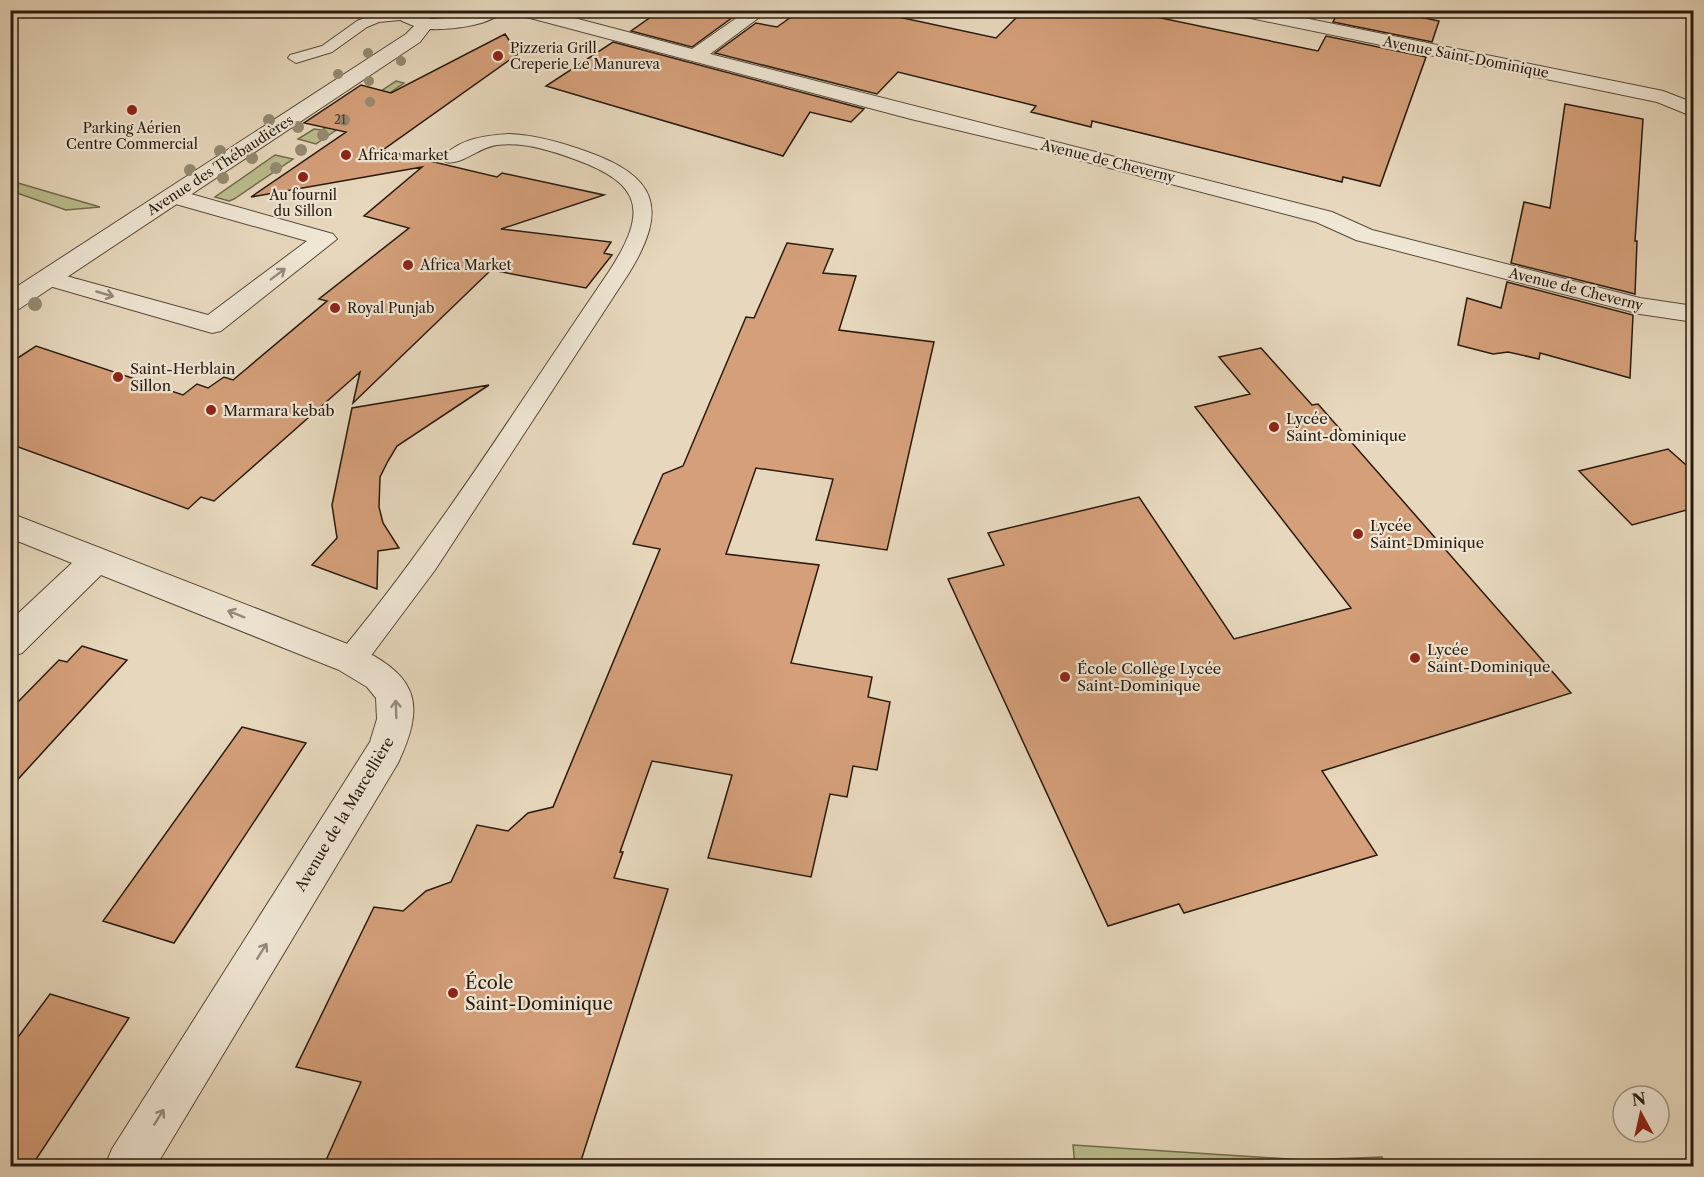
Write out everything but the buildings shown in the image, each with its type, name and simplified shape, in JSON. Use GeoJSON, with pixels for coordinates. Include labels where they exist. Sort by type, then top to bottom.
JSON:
{"type":"FeatureCollection","features":[{"type":"Feature","properties":{"kind":"street"},"geometry":{"type":"LineString","coordinates":[[403,13],[426,23],[463,22],[495,10]]}},
{"type":"Feature","properties":{"kind":"street","name":"Avenue de Cheverny"},"geometry":{"type":"LineString","coordinates":[[521,10],[918,115],[1045,145],[1324,217],[1364,236],[1640,306],[1694,314]]}},
{"type":"Feature","properties":{"kind":"street"},"geometry":{"type":"LineString","coordinates":[[696,55],[760,10]]}},
{"type":"Feature","properties":{"kind":"street","name":"Avenue Saint-Dominique"},"geometry":{"type":"LineString","coordinates":[[1236,10],[1663,97],[1694,111]]}},
{"type":"Feature","properties":{"kind":"street","name":"Avenue des Thébaudières"},"geometry":{"type":"LineString","coordinates":[[10,303],[412,38],[426,23]]}},
{"type":"Feature","properties":{"kind":"street"},"geometry":{"type":"LineString","coordinates":[[48,278],[212,325],[325,239],[173,196]]}},
{"type":"Feature","properties":{"kind":"street","name":"Avenue de la Marcellière"},"geometry":{"type":"LineString","coordinates":[[10,525],[351,660],[374,671],[390,686],[396,698],[396,718],[385,751],[129,1167]]}},
{"type":"Feature","properties":{"kind":"street"},"geometry":{"type":"LineString","coordinates":[[10,643],[97,559]]}},
{"type":"Feature","properties":{"kind":"lane"},"geometry":{"type":"LineString","coordinates":[[296,58],[327,49],[362,24],[377,18],[403,13]]}},
{"type":"Feature","properties":{"kind":"lane"},"geometry":{"type":"LineString","coordinates":[[351,660],[386,619],[512,432],[616,276],[634,246],[640,230],[641,199],[633,184],[621,173],[587,159],[530,140],[507,138],[486,140],[466,147],[452,158]]}},
{"type":"Feature","properties":{"kind":"green space"},"geometry":{"type":"Polygon","coordinates":[[[396,81],[404,83],[316,144],[298,139],[314,129],[322,130],[396,81]]]}},
{"type":"Feature","properties":{"kind":"green space"},"geometry":{"type":"Polygon","coordinates":[[[275,155],[293,159],[234,199],[229,201],[215,197],[275,155]]]}},
{"type":"Feature","properties":{"kind":"green space"},"geometry":{"type":"Polygon","coordinates":[[[11,181],[100,207],[66,210],[11,191],[11,181]]]}},
{"type":"Feature","properties":{"kind":"green space"},"geometry":{"type":"Polygon","coordinates":[[[1073,1145],[1304,1160],[1382,1157],[1385,1166],[1075,1166],[1073,1145]]]}},
{"type":"Feature","properties":{"kind":"place","name":"Pizzeria Grill Creperie Le Manureva"},"geometry":{"type":"Point","coordinates":[498,56]}},
{"type":"Feature","properties":{"kind":"place","name":"Parking Aérien Centre Commercial"},"geometry":{"type":"Point","coordinates":[132,110]}},
{"type":"Feature","properties":{"kind":"place","name":"Africa market"},"geometry":{"type":"Point","coordinates":[346,155]}},
{"type":"Feature","properties":{"kind":"place","name":"Au fournil du Sillon"},"geometry":{"type":"Point","coordinates":[303,177]}},
{"type":"Feature","properties":{"kind":"place","name":"Africa Market"},"geometry":{"type":"Point","coordinates":[408,265]}},
{"type":"Feature","properties":{"kind":"place","name":"Royal Punjab"},"geometry":{"type":"Point","coordinates":[335,308]}},
{"type":"Feature","properties":{"kind":"place","name":"Saint-Herblain Sillon"},"geometry":{"type":"Point","coordinates":[118,377]}},
{"type":"Feature","properties":{"kind":"place","name":"Marmara kebab"},"geometry":{"type":"Point","coordinates":[211,410]}},
{"type":"Feature","properties":{"kind":"place","name":"Lycée Saint-dominique"},"geometry":{"type":"Point","coordinates":[1274,427]}},
{"type":"Feature","properties":{"kind":"place","name":"Lycée Saint-Dminique"},"geometry":{"type":"Point","coordinates":[1358,534]}},
{"type":"Feature","properties":{"kind":"place","name":"Lycée Saint-Dominique"},"geometry":{"type":"Point","coordinates":[1415,658]}},
{"type":"Feature","properties":{"kind":"place","name":"École Collège Lycée Saint-Dominique"},"geometry":{"type":"Point","coordinates":[1065,677]}},
{"type":"Feature","properties":{"kind":"place","name":"École Saint-Dominique"},"geometry":{"type":"Point","coordinates":[453,993]}}]}
